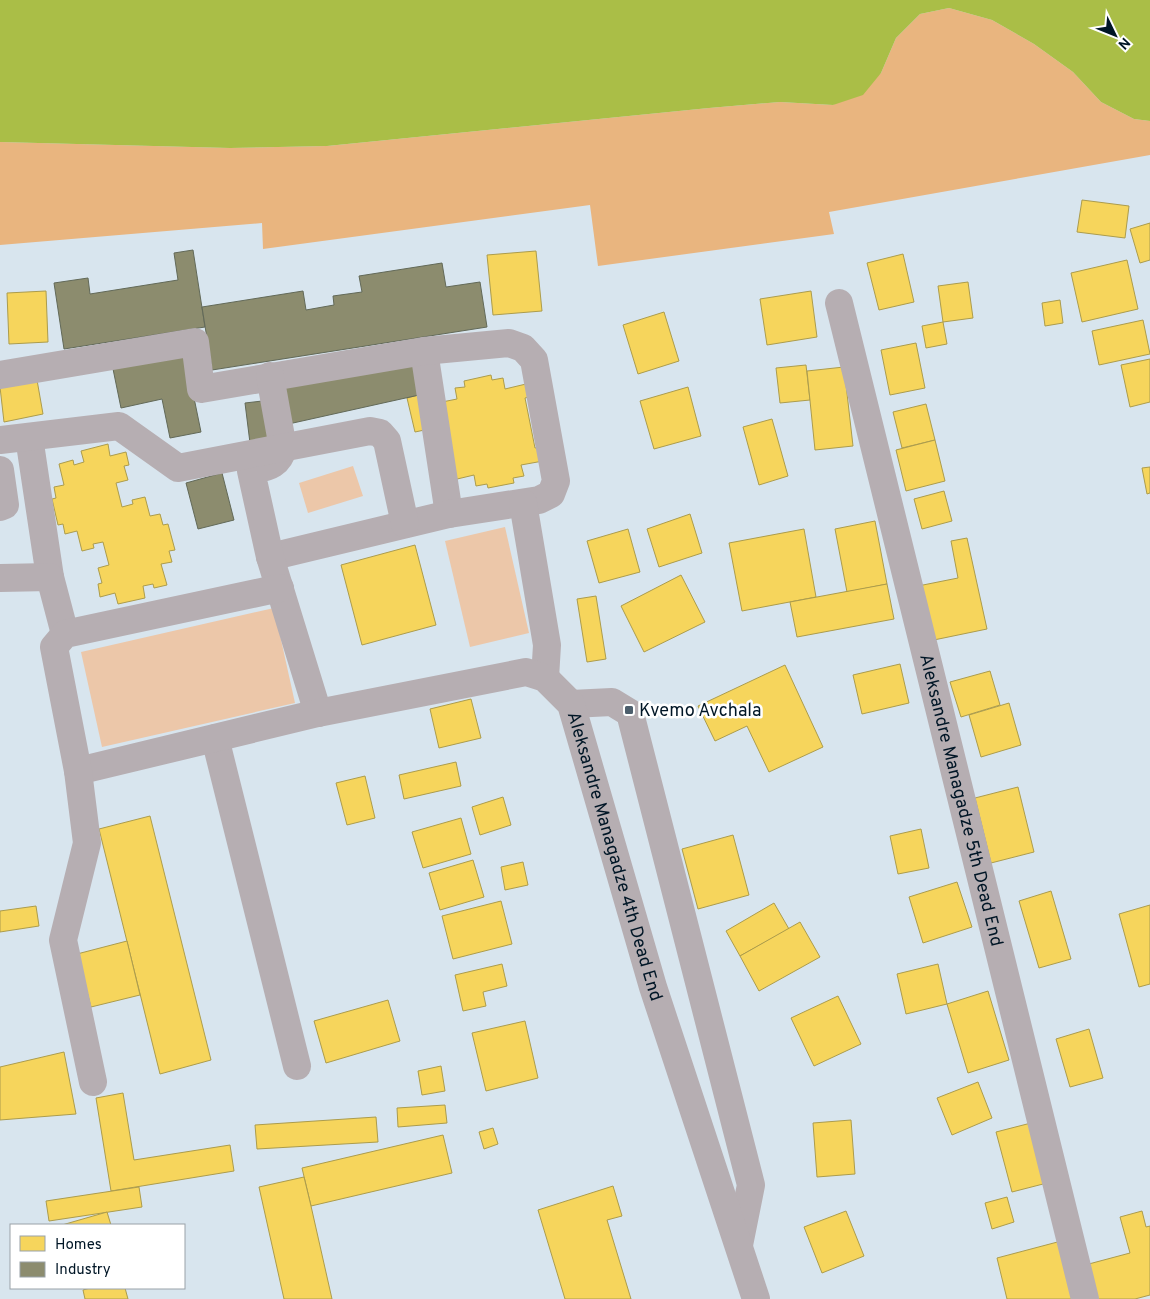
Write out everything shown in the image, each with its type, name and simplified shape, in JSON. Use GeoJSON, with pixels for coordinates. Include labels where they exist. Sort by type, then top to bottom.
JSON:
{"type":"FeatureCollection","features":[{"type":"Feature","properties":{"kind":"street","name":"Aleksandre Managadze 5th Dead End"},"geometry":{"type":"LineString","coordinates":[[840,303],[1085,1299]]}},
{"type":"Feature","properties":{"kind":"street"},"geometry":{"type":"LineString","coordinates":[[0,375],[195,342],[201,389],[424,351],[509,343],[523,348],[534,360],[556,481],[551,494],[539,500],[449,514],[270,557]]}},
{"type":"Feature","properties":{"kind":"street"},"geometry":{"type":"LineString","coordinates":[[424,351],[449,514]]}},
{"type":"Feature","properties":{"kind":"street"},"geometry":{"type":"LineString","coordinates":[[270,376],[283,448],[280,459],[272,466],[251,471],[270,557],[318,713]]}},
{"type":"Feature","properties":{"kind":"street"},"geometry":{"type":"LineString","coordinates":[[0,440],[118,426],[178,468],[370,431],[380,433],[387,441],[405,524]]}},
{"type":"Feature","properties":{"kind":"street"},"geometry":{"type":"LineString","coordinates":[[28,437],[50,577],[64,634]]}},
{"type":"Feature","properties":{"kind":"street"},"geometry":{"type":"LineString","coordinates":[[0,470],[5,505],[0,507]]}},
{"type":"Feature","properties":{"kind":"street"},"geometry":{"type":"LineString","coordinates":[[78,771],[318,713],[526,672],[545,678],[547,645],[523,503]]}},
{"type":"Feature","properties":{"kind":"street"},"geometry":{"type":"LineString","coordinates":[[0,578],[50,577]]}},
{"type":"Feature","properties":{"kind":"street"},"geometry":{"type":"LineString","coordinates":[[93,1082],[63,940],[87,843],[78,771],[54,647],[64,634],[280,588]]}},
{"type":"Feature","properties":{"kind":"street","name":"Aleksandre Managadze 4th Dead End"},"geometry":{"type":"LineString","coordinates":[[545,678],[571,704],[653,987],[756,1299]]}},
{"type":"Feature","properties":{"kind":"street"},"geometry":{"type":"LineString","coordinates":[[571,704],[612,702],[630,713],[751,1185],[738,1246]]}},
{"type":"Feature","properties":{"kind":"street"},"geometry":{"type":"LineString","coordinates":[[215,738],[296,1066]]}},
{"type":"Feature","properties":{"kind":"shaded area"},"geometry":{"type":"Polygon","coordinates":[[[0,0],[1150,0],[1150,121],[1134,119],[1101,102],[1073,72],[1034,44],[992,20],[949,8],[920,14],[896,38],[881,73],[863,95],[833,105],[780,102],[327,146],[230,148],[0,142],[0,0]]]}},
{"type":"Feature","properties":{"kind":"shaded area"},"geometry":{"type":"Polygon","coordinates":[[[949,8],[992,20],[1034,44],[1073,72],[1101,102],[1134,119],[1150,121],[1150,155],[829,212],[834,234],[598,266],[590,205],[263,249],[262,223],[0,245],[0,142],[230,148],[327,146],[780,102],[833,105],[881,73],[896,38],[920,14],[949,8]]]}},
{"type":"Feature","properties":{"kind":"shaded area"},"geometry":{"type":"Polygon","coordinates":[[[353,466],[363,496],[308,513],[299,483],[353,466]]]}},
{"type":"Feature","properties":{"kind":"shaded area"},"geometry":{"type":"Polygon","coordinates":[[[505,527],[529,633],[470,647],[445,541],[505,527]]]}},
{"type":"Feature","properties":{"kind":"shaded area"},"geometry":{"type":"Polygon","coordinates":[[[274,608],[295,703],[102,747],[81,652],[274,608]]]}},
{"type":"Feature","properties":{"kind":"building: Homes"},"geometry":{"type":"Polygon","coordinates":[[[1082,200],[1129,206],[1125,238],[1077,232],[1082,200]]]}},
{"type":"Feature","properties":{"kind":"building: Homes"},"geometry":{"type":"Polygon","coordinates":[[[1150,223],[1150,260],[1140,263],[1130,229],[1150,223]]]}},
{"type":"Feature","properties":{"kind":"building: Homes"},"geometry":{"type":"Polygon","coordinates":[[[536,251],[542,311],[493,315],[487,255],[536,251]]]}},
{"type":"Feature","properties":{"kind":"building: Homes"},"geometry":{"type":"Polygon","coordinates":[[[903,254],[914,302],[879,310],[867,263],[903,254]]]}},
{"type":"Feature","properties":{"kind":"building: Homes"},"geometry":{"type":"Polygon","coordinates":[[[1127,260],[1138,309],[1082,322],[1071,273],[1127,260]]]}},
{"type":"Feature","properties":{"kind":"building: Homes"},"geometry":{"type":"Polygon","coordinates":[[[968,282],[973,318],[943,322],[938,286],[968,282]]]}},
{"type":"Feature","properties":{"kind":"building: Homes"},"geometry":{"type":"Polygon","coordinates":[[[46,291],[48,342],[9,344],[7,293],[46,291]]]}},
{"type":"Feature","properties":{"kind":"building: Homes"},"geometry":{"type":"Polygon","coordinates":[[[811,291],[817,337],[767,345],[760,299],[811,291]]]}},
{"type":"Feature","properties":{"kind":"building: Homes"},"geometry":{"type":"Polygon","coordinates":[[[1060,300],[1063,323],[1045,326],[1042,303],[1060,300]]]}},
{"type":"Feature","properties":{"kind":"building: Homes"},"geometry":{"type":"Polygon","coordinates":[[[664,312],[679,361],[638,374],[623,325],[664,312]]]}},
{"type":"Feature","properties":{"kind":"building: Homes"},"geometry":{"type":"Polygon","coordinates":[[[1143,320],[1150,354],[1099,365],[1092,331],[1143,320]]]}},
{"type":"Feature","properties":{"kind":"building: Homes"},"geometry":{"type":"Polygon","coordinates":[[[943,322],[947,344],[926,348],[922,326],[943,322]]]}},
{"type":"Feature","properties":{"kind":"building: Homes"},"geometry":{"type":"Polygon","coordinates":[[[916,343],[925,388],[890,395],[881,350],[916,343]]]}},
{"type":"Feature","properties":{"kind":"building: Homes"},"geometry":{"type":"Polygon","coordinates":[[[1150,359],[1150,402],[1130,407],[1121,365],[1150,359]]]}},
{"type":"Feature","properties":{"kind":"building: Homes"},"geometry":{"type":"Polygon","coordinates":[[[806,365],[810,400],[780,403],[776,368],[806,365]]]}},
{"type":"Feature","properties":{"kind":"building: Homes"},"geometry":{"type":"Polygon","coordinates":[[[844,367],[853,446],[815,450],[807,371],[844,367]]]}},
{"type":"Feature","properties":{"kind":"building: Homes"},"geometry":{"type":"Polygon","coordinates":[[[491,375],[492,380],[503,378],[505,389],[526,384],[529,397],[525,398],[535,448],[540,447],[543,461],[521,465],[524,476],[513,478],[514,483],[488,488],[487,484],[476,486],[474,475],[453,480],[437,403],[457,399],[455,388],[465,387],[464,381],[491,375]]]}},
{"type":"Feature","properties":{"kind":"building: Homes"},"geometry":{"type":"Polygon","coordinates":[[[37,380],[43,414],[4,422],[0,387],[37,380]]]}},
{"type":"Feature","properties":{"kind":"building: Homes"},"geometry":{"type":"Polygon","coordinates":[[[688,387],[701,436],[654,449],[640,401],[688,387]]]}},
{"type":"Feature","properties":{"kind":"building: Homes"},"geometry":{"type":"Polygon","coordinates":[[[426,393],[434,428],[415,432],[407,398],[426,393]]]}},
{"type":"Feature","properties":{"kind":"building: Homes"},"geometry":{"type":"Polygon","coordinates":[[[926,404],[935,440],[902,448],[893,412],[926,404]]]}},
{"type":"Feature","properties":{"kind":"building: Homes"},"geometry":{"type":"Polygon","coordinates":[[[772,419],[788,476],[759,485],[743,427],[772,419]]]}},
{"type":"Feature","properties":{"kind":"building: Homes"},"geometry":{"type":"Polygon","coordinates":[[[935,440],[945,481],[906,491],[896,450],[935,440]]]}},
{"type":"Feature","properties":{"kind":"building: Homes"},"geometry":{"type":"Polygon","coordinates":[[[108,444],[110,456],[126,452],[129,465],[124,466],[128,480],[116,483],[122,507],[133,504],[132,500],[145,497],[150,516],[160,514],[163,525],[168,524],[175,550],[169,551],[172,562],[161,564],[167,585],[154,588],[153,584],[143,586],[145,598],[118,604],[115,593],[100,597],[98,584],[102,583],[98,568],[109,565],[103,542],[93,544],[94,548],[82,551],[77,531],[65,534],[63,524],[58,525],[52,499],[56,498],[54,487],[64,485],[59,464],[73,460],[74,465],[84,462],[81,451],[108,444]]]}},
{"type":"Feature","properties":{"kind":"building: Homes"},"geometry":{"type":"Polygon","coordinates":[[[1150,467],[1150,493],[1147,494],[1142,468],[1150,467]]]}},
{"type":"Feature","properties":{"kind":"building: Homes"},"geometry":{"type":"Polygon","coordinates":[[[944,491],[952,521],[922,529],[914,499],[944,491]]]}},
{"type":"Feature","properties":{"kind":"building: Homes"},"geometry":{"type":"Polygon","coordinates":[[[690,514],[702,553],[659,567],[647,529],[690,514]]]}},
{"type":"Feature","properties":{"kind":"building: Homes"},"geometry":{"type":"Polygon","coordinates":[[[875,521],[887,584],[847,592],[835,529],[875,521]]]}},
{"type":"Feature","properties":{"kind":"building: Homes"},"geometry":{"type":"Polygon","coordinates":[[[628,529],[640,572],[599,583],[587,541],[628,529]]]}},
{"type":"Feature","properties":{"kind":"building: Homes"},"geometry":{"type":"Polygon","coordinates":[[[804,529],[816,597],[742,611],[729,543],[804,529]]]}},
{"type":"Feature","properties":{"kind":"building: Homes"},"geometry":{"type":"Polygon","coordinates":[[[967,538],[987,629],[929,641],[918,586],[958,578],[951,541],[967,538]]]}},
{"type":"Feature","properties":{"kind":"building: Homes"},"geometry":{"type":"Polygon","coordinates":[[[415,545],[436,625],[362,645],[341,565],[415,545]]]}},
{"type":"Feature","properties":{"kind":"building: Homes"},"geometry":{"type":"Polygon","coordinates":[[[681,575],[705,622],[644,652],[621,606],[681,575]]]}},
{"type":"Feature","properties":{"kind":"building: Homes"},"geometry":{"type":"Polygon","coordinates":[[[887,584],[894,619],[797,637],[790,602],[887,584]]]}},
{"type":"Feature","properties":{"kind":"building: Homes"},"geometry":{"type":"Polygon","coordinates":[[[596,596],[606,659],[587,662],[577,599],[596,596]]]}},
{"type":"Feature","properties":{"kind":"building: Homes"},"geometry":{"type":"Polygon","coordinates":[[[900,664],[909,703],[862,714],[853,675],[900,664]]]}},
{"type":"Feature","properties":{"kind":"building: Homes"},"geometry":{"type":"Polygon","coordinates":[[[785,665],[823,747],[769,772],[747,726],[715,741],[698,706],[785,665]]]}},
{"type":"Feature","properties":{"kind":"building: Homes"},"geometry":{"type":"Polygon","coordinates":[[[990,671],[1000,705],[961,717],[950,682],[990,671]]]}},
{"type":"Feature","properties":{"kind":"building: Homes"},"geometry":{"type":"Polygon","coordinates":[[[471,699],[481,738],[439,748],[430,709],[471,699]]]}},
{"type":"Feature","properties":{"kind":"building: Homes"},"geometry":{"type":"Polygon","coordinates":[[[1009,703],[1021,745],[981,757],[969,715],[1009,703]]]}},
{"type":"Feature","properties":{"kind":"building: Homes"},"geometry":{"type":"Polygon","coordinates":[[[456,762],[461,786],[404,799],[399,775],[456,762]]]}},
{"type":"Feature","properties":{"kind":"building: Homes"},"geometry":{"type":"Polygon","coordinates":[[[365,776],[375,818],[347,825],[336,783],[365,776]]]}},
{"type":"Feature","properties":{"kind":"building: Homes"},"geometry":{"type":"Polygon","coordinates":[[[1018,787],[1034,852],[991,863],[975,798],[1018,787]]]}},
{"type":"Feature","properties":{"kind":"building: Homes"},"geometry":{"type":"Polygon","coordinates":[[[503,797],[511,825],[480,835],[472,807],[503,797]]]}},
{"type":"Feature","properties":{"kind":"building: Homes"},"geometry":{"type":"Polygon","coordinates":[[[150,816],[211,1060],[160,1074],[99,829],[150,816]]]}},
{"type":"Feature","properties":{"kind":"building: Homes"},"geometry":{"type":"Polygon","coordinates":[[[461,818],[471,854],[423,868],[412,832],[461,818]]]}},
{"type":"Feature","properties":{"kind":"building: Homes"},"geometry":{"type":"Polygon","coordinates":[[[921,829],[929,868],[898,874],[890,836],[921,829]]]}},
{"type":"Feature","properties":{"kind":"building: Homes"},"geometry":{"type":"Polygon","coordinates":[[[733,835],[749,895],[698,909],[682,849],[733,835]]]}},
{"type":"Feature","properties":{"kind":"building: Homes"},"geometry":{"type":"Polygon","coordinates":[[[473,860],[484,897],[440,910],[429,873],[473,860]]]}},
{"type":"Feature","properties":{"kind":"building: Homes"},"geometry":{"type":"Polygon","coordinates":[[[523,862],[528,885],[505,890],[501,867],[523,862]]]}},
{"type":"Feature","properties":{"kind":"building: Homes"},"geometry":{"type":"Polygon","coordinates":[[[957,882],[972,927],[923,943],[909,897],[957,882]]]}},
{"type":"Feature","properties":{"kind":"building: Homes"},"geometry":{"type":"Polygon","coordinates":[[[1051,891],[1071,959],[1039,968],[1019,901],[1051,891]]]}},
{"type":"Feature","properties":{"kind":"building: Homes"},"geometry":{"type":"Polygon","coordinates":[[[501,901],[512,944],[453,959],[442,916],[501,901]]]}},
{"type":"Feature","properties":{"kind":"building: Homes"},"geometry":{"type":"Polygon","coordinates":[[[774,903],[789,929],[740,956],[726,931],[774,903]]]}},
{"type":"Feature","properties":{"kind":"building: Homes"},"geometry":{"type":"Polygon","coordinates":[[[1150,905],[1150,984],[1139,987],[1119,914],[1150,905]]]}},
{"type":"Feature","properties":{"kind":"building: Homes"},"geometry":{"type":"Polygon","coordinates":[[[36,906],[39,926],[0,932],[0,911],[36,906]]]}},
{"type":"Feature","properties":{"kind":"building: Homes"},"geometry":{"type":"Polygon","coordinates":[[[800,922],[820,957],[759,991],[740,956],[800,922]]]}},
{"type":"Feature","properties":{"kind":"building: Homes"},"geometry":{"type":"Polygon","coordinates":[[[127,941],[140,995],[91,1007],[77,954],[127,941]]]}},
{"type":"Feature","properties":{"kind":"building: Homes"},"geometry":{"type":"Polygon","coordinates":[[[502,964],[507,986],[483,992],[486,1006],[463,1011],[455,975],[502,964]]]}},
{"type":"Feature","properties":{"kind":"building: Homes"},"geometry":{"type":"Polygon","coordinates":[[[938,964],[947,1004],[906,1014],[897,974],[938,964]]]}},
{"type":"Feature","properties":{"kind":"building: Homes"},"geometry":{"type":"Polygon","coordinates":[[[988,991],[1009,1060],[968,1073],[947,1004],[988,991]]]}},
{"type":"Feature","properties":{"kind":"building: Homes"},"geometry":{"type":"Polygon","coordinates":[[[838,996],[861,1044],[814,1066],[791,1018],[838,996]]]}},
{"type":"Feature","properties":{"kind":"building: Homes"},"geometry":{"type":"Polygon","coordinates":[[[388,1000],[400,1041],[326,1063],[314,1021],[388,1000]]]}},
{"type":"Feature","properties":{"kind":"building: Homes"},"geometry":{"type":"Polygon","coordinates":[[[525,1021],[538,1078],[486,1091],[472,1033],[525,1021]]]}},
{"type":"Feature","properties":{"kind":"building: Homes"},"geometry":{"type":"Polygon","coordinates":[[[1089,1029],[1103,1078],[1070,1087],[1056,1039],[1089,1029]]]}},
{"type":"Feature","properties":{"kind":"building: Homes"},"geometry":{"type":"Polygon","coordinates":[[[64,1052],[76,1114],[0,1120],[0,1067],[64,1052]]]}},
{"type":"Feature","properties":{"kind":"building: Homes"},"geometry":{"type":"Polygon","coordinates":[[[441,1066],[445,1091],[422,1095],[418,1071],[441,1066]]]}},
{"type":"Feature","properties":{"kind":"building: Homes"},"geometry":{"type":"Polygon","coordinates":[[[978,1082],[992,1118],[952,1135],[937,1098],[978,1082]]]}},
{"type":"Feature","properties":{"kind":"building: Homes"},"geometry":{"type":"Polygon","coordinates":[[[123,1093],[134,1160],[230,1145],[234,1171],[111,1191],[96,1098],[123,1093]]]}},
{"type":"Feature","properties":{"kind":"building: Homes"},"geometry":{"type":"Polygon","coordinates":[[[445,1105],[447,1123],[398,1127],[397,1108],[445,1105]]]}},
{"type":"Feature","properties":{"kind":"building: Homes"},"geometry":{"type":"Polygon","coordinates":[[[376,1117],[378,1142],[257,1149],[255,1125],[376,1117]]]}},
{"type":"Feature","properties":{"kind":"building: Homes"},"geometry":{"type":"Polygon","coordinates":[[[851,1120],[855,1174],[817,1177],[813,1123],[851,1120]]]}},
{"type":"Feature","properties":{"kind":"building: Homes"},"geometry":{"type":"Polygon","coordinates":[[[1031,1123],[1047,1183],[1012,1192],[996,1132],[1031,1123]]]}},
{"type":"Feature","properties":{"kind":"building: Homes"},"geometry":{"type":"Polygon","coordinates":[[[493,1128],[498,1144],[484,1149],[479,1132],[493,1128]]]}},
{"type":"Feature","properties":{"kind":"building: Homes"},"geometry":{"type":"Polygon","coordinates":[[[443,1135],[452,1173],[311,1206],[302,1168],[443,1135]]]}},
{"type":"Feature","properties":{"kind":"building: Homes"},"geometry":{"type":"Polygon","coordinates":[[[304,1177],[332,1299],[284,1299],[259,1187],[304,1177]]]}},
{"type":"Feature","properties":{"kind":"building: Homes"},"geometry":{"type":"Polygon","coordinates":[[[613,1186],[622,1216],[607,1220],[631,1299],[565,1299],[538,1210],[613,1186]]]}},
{"type":"Feature","properties":{"kind":"building: Homes"},"geometry":{"type":"Polygon","coordinates":[[[139,1187],[142,1207],[49,1221],[46,1201],[139,1187]]]}},
{"type":"Feature","properties":{"kind":"building: Homes"},"geometry":{"type":"Polygon","coordinates":[[[1007,1197],[1014,1222],[992,1229],[985,1203],[1007,1197]]]}},
{"type":"Feature","properties":{"kind":"building: Homes"},"geometry":{"type":"Polygon","coordinates":[[[846,1211],[864,1256],[822,1273],[804,1227],[846,1211]]]}},
{"type":"Feature","properties":{"kind":"building: Homes"},"geometry":{"type":"Polygon","coordinates":[[[1142,1211],[1146,1227],[1150,1226],[1150,1295],[1135,1299],[1094,1299],[1085,1265],[1130,1253],[1120,1217],[1142,1211]]]}},
{"type":"Feature","properties":{"kind":"building: Homes"},"geometry":{"type":"Polygon","coordinates":[[[107,1212],[111,1224],[65,1224],[107,1212]]]}},
{"type":"Feature","properties":{"kind":"building: Homes"},"geometry":{"type":"Polygon","coordinates":[[[1065,1240],[1080,1299],[1007,1299],[997,1258],[1065,1240]]]}},
{"type":"Feature","properties":{"kind":"building: Homes"},"geometry":{"type":"Polygon","coordinates":[[[125,1289],[128,1299],[85,1299],[83,1290],[125,1289]]]}},
{"type":"Feature","properties":{"kind":"building: Industry"},"geometry":{"type":"Polygon","coordinates":[[[193,250],[205,327],[64,349],[54,283],[88,278],[90,294],[178,280],[174,253],[193,250]]]}},
{"type":"Feature","properties":{"kind":"building: Industry"},"geometry":{"type":"Polygon","coordinates":[[[442,263],[446,287],[480,282],[487,327],[212,370],[202,307],[303,291],[306,310],[334,305],[333,296],[362,292],[359,276],[442,263]]]}},
{"type":"Feature","properties":{"kind":"building: Industry"},"geometry":{"type":"Polygon","coordinates":[[[184,349],[201,432],[170,438],[162,399],[121,408],[112,364],[184,349]]]}},
{"type":"Feature","properties":{"kind":"building: Industry"},"geometry":{"type":"Polygon","coordinates":[[[412,360],[419,395],[284,425],[276,390],[412,360]]]}},
{"type":"Feature","properties":{"kind":"building: Industry"},"geometry":{"type":"Polygon","coordinates":[[[271,400],[276,439],[250,443],[245,403],[271,400]]]}},
{"type":"Feature","properties":{"kind":"building: Industry"},"geometry":{"type":"Polygon","coordinates":[[[222,473],[234,520],[198,529],[186,483],[222,473]]]}},
{"type":"Feature","properties":{"kind":"place","name":"Kvemo Avchala"},"geometry":{"type":"Point","coordinates":[629,710]}}]}
